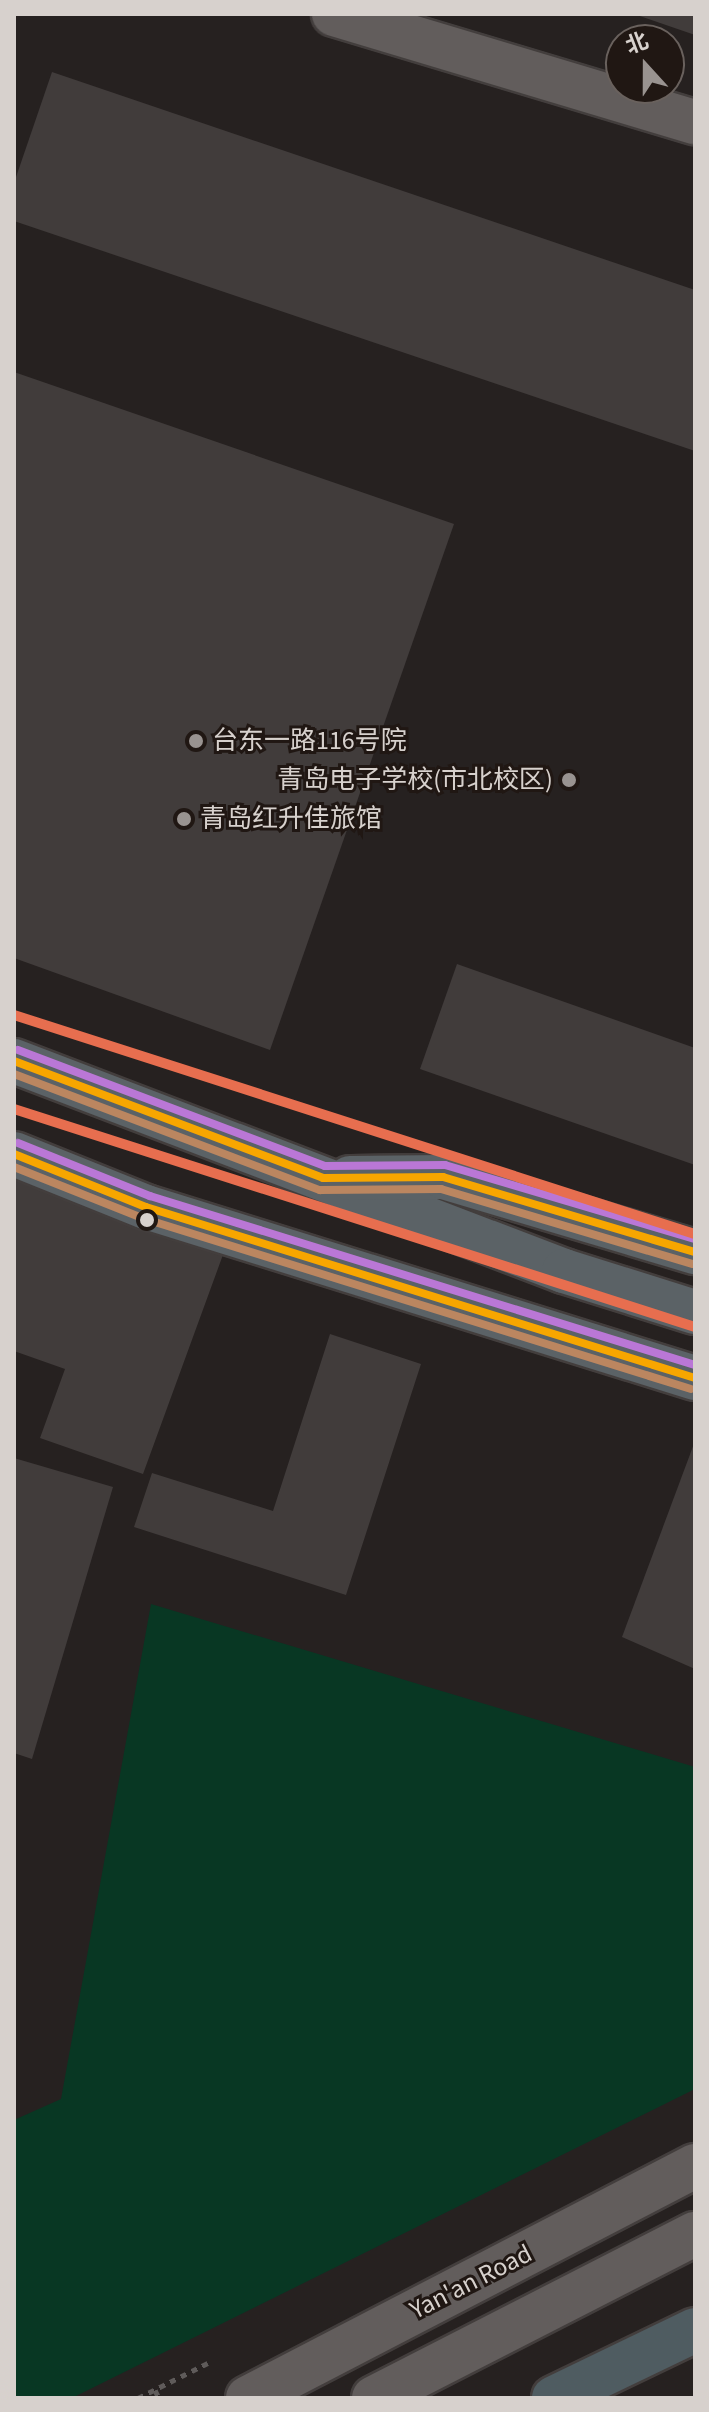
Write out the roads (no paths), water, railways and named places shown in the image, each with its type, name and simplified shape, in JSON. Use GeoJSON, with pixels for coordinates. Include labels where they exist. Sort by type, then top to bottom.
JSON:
{"type":"FeatureCollection","features":[{"type":"Feature","properties":{"kind":"highway"},"geometry":{"type":"LineString","coordinates":[[554,2398],[695,2330]]}},
{"type":"Feature","properties":{"kind":"main road"},"geometry":{"type":"LineString","coordinates":[[334,14],[695,122]]}},
{"type":"Feature","properties":{"kind":"main road"},"geometry":{"type":"LineString","coordinates":[[14,1061],[564,1271],[695,1312]]}},
{"type":"Feature","properties":{"kind":"main road"},"geometry":{"type":"LineString","coordinates":[[14,1154],[146,1207],[695,1378]]}},
{"type":"Feature","properties":{"kind":"main road"},"geometry":{"type":"LineString","coordinates":[[323,1178],[443,1177],[695,1252]]}},
{"type":"Feature","properties":{"kind":"main road","name":"Yan'an Road"},"geometry":{"type":"LineString","coordinates":[[248,2398],[695,2166]]}},
{"type":"Feature","properties":{"kind":"main road"},"geometry":{"type":"LineString","coordinates":[[374,2398],[686,2238]]}},
{"type":"Feature","properties":{"kind":"place","name":"台东一路116号院"},"geometry":{"type":"Point","coordinates":[196,741]}},
{"type":"Feature","properties":{"kind":"place","name":"青岛电子学校(市北校区)"},"geometry":{"type":"Point","coordinates":[569,780]}},
{"type":"Feature","properties":{"kind":"place","name":"青岛红升佳旅馆"},"geometry":{"type":"Point","coordinates":[184,819]}}]}
